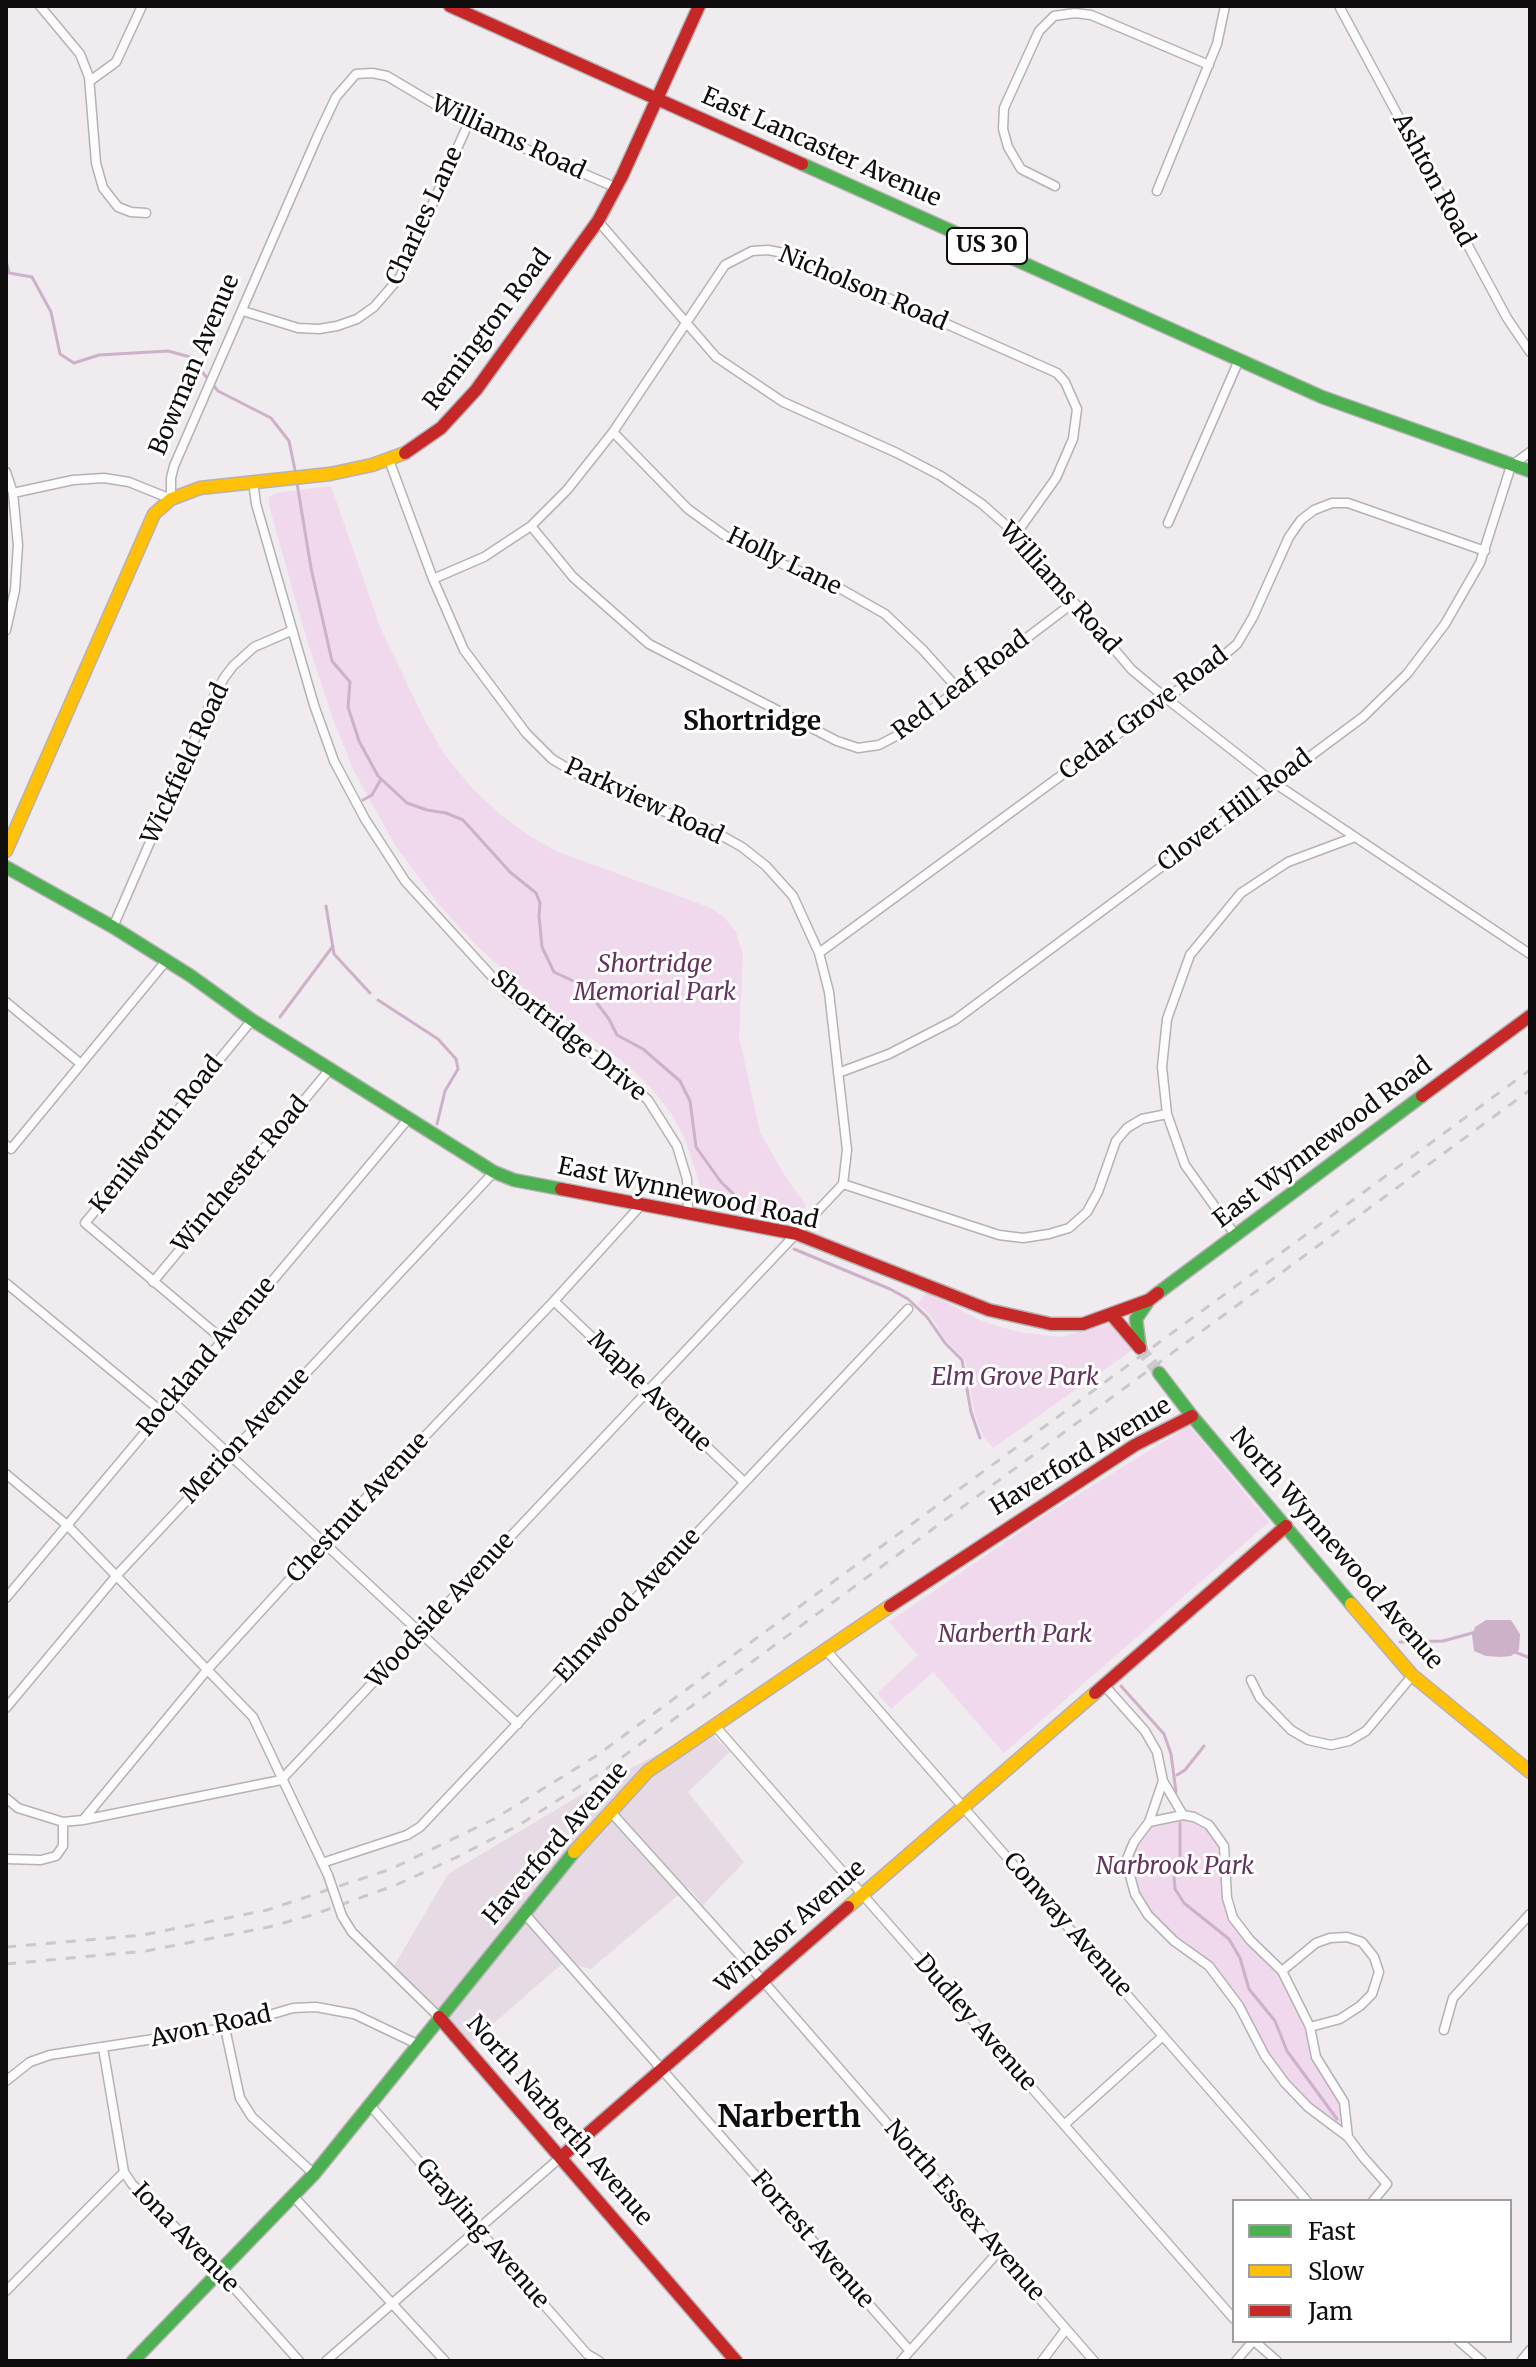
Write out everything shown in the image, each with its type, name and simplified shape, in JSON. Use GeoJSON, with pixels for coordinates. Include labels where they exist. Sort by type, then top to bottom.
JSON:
{"type":"FeatureCollection","features":[{"type":"Feature","properties":{"kind":"main road","name":"East Lancaster Avenue"},"geometry":{"type":"LineString","coordinates":[[450,6],[1322,397],[1530,471]]}},
{"type":"Feature","properties":{"kind":"main road","name":"Remington Road"},"geometry":{"type":"LineString","coordinates":[[171,499],[200,488],[352,470],[389,460],[426,440],[460,410],[598,221],[617,188],[699,6]]}},
{"type":"Feature","properties":{"kind":"main road"},"geometry":{"type":"LineString","coordinates":[[6,851],[149,523],[161,506],[171,499]]}},
{"type":"Feature","properties":{"kind":"main road","name":"East Wynnewood Road"},"geometry":{"type":"LineString","coordinates":[[6,867],[113,927],[252,1020],[494,1172],[514,1180],[797,1234],[989,1310],[1051,1324],[1083,1324],[1149,1300],[1530,1016]]}},
{"type":"Feature","properties":{"kind":"main road"},"geometry":{"type":"LineString","coordinates":[[1111,1314],[1140,1348],[1136,1319],[1149,1300]]}},
{"type":"Feature","properties":{"kind":"main road","name":"North Wynnewood Avenue"},"geometry":{"type":"LineString","coordinates":[[1159,1373],[1412,1676],[1530,1772]]}},
{"type":"Feature","properties":{"kind":"main road","name":"Haverford Avenue"},"geometry":{"type":"LineString","coordinates":[[133,2361],[294,2197],[524,1913],[648,1771],[987,1540],[1135,1445],[1192,1416]]}},
{"type":"Feature","properties":{"kind":"main road","name":"Windsor Avenue"},"geometry":{"type":"LineString","coordinates":[[561,2157],[1286,1526]]}},
{"type":"Feature","properties":{"kind":"main road","name":"North Narberth Avenue"},"geometry":{"type":"LineString","coordinates":[[439,2017],[736,2361]]}},
{"type":"Feature","properties":{"kind":"street"},"geometry":{"type":"LineString","coordinates":[[40,6],[80,54],[90,81],[96,163],[103,188],[118,207],[146,213]]}},
{"type":"Feature","properties":{"kind":"street"},"geometry":{"type":"LineString","coordinates":[[90,81],[116,62],[142,6]]}},
{"type":"Feature","properties":{"kind":"street"},"geometry":{"type":"LineString","coordinates":[[1157,191],[1217,44],[1225,6]]}},
{"type":"Feature","properties":{"kind":"street","name":"Ashton Road"},"geometry":{"type":"LineString","coordinates":[[1339,6],[1507,318],[1530,352]]}},
{"type":"Feature","properties":{"kind":"street"},"geometry":{"type":"LineString","coordinates":[[1055,186],[1021,169],[1008,147],[1003,129],[1004,108],[1015,82],[1039,31],[1054,16],[1075,13],[1091,15],[1209,65]]}},
{"type":"Feature","properties":{"kind":"street","name":"Williams Road"},"geometry":{"type":"LineString","coordinates":[[356,74],[387,76],[468,124],[617,188]]}},
{"type":"Feature","properties":{"kind":"street","name":"Bowman Avenue"},"geometry":{"type":"LineString","coordinates":[[171,499],[174,466],[336,97],[356,74]]}},
{"type":"Feature","properties":{"kind":"street","name":"Charles Lane"},"geometry":{"type":"LineString","coordinates":[[243,311],[298,328],[319,329],[357,319],[374,307],[400,277],[468,124]]}},
{"type":"Feature","properties":{"kind":"street","name":"Williams Road"},"geometry":{"type":"LineString","coordinates":[[598,221],[716,357],[783,402],[897,453],[941,476],[982,504],[1016,534],[1132,670],[1167,699],[1273,782],[1530,954]]}},
{"type":"Feature","properties":{"kind":"street","name":"Nicholson Road"},"geometry":{"type":"LineString","coordinates":[[433,579],[484,557],[531,526],[567,490],[613,432],[725,265],[752,251],[789,254],[1057,373],[1073,395],[1077,409],[1076,429],[1056,478],[1016,534]]}},
{"type":"Feature","properties":{"kind":"street"},"geometry":{"type":"LineString","coordinates":[[1168,523],[1240,360]]}},
{"type":"Feature","properties":{"kind":"street","name":"Holly Lane"},"geometry":{"type":"LineString","coordinates":[[613,432],[688,509],[724,535],[841,589],[885,614],[958,689]]}},
{"type":"Feature","properties":{"kind":"street"},"geometry":{"type":"LineString","coordinates":[[1511,466],[1530,452]]}},
{"type":"Feature","properties":{"kind":"street","name":"Parkview Road"},"geometry":{"type":"LineString","coordinates":[[389,460],[433,579],[464,650],[518,723],[552,759],[623,796],[695,823],[742,847],[766,866],[793,896],[819,953],[829,992],[847,1150],[843,1184]]}},
{"type":"Feature","properties":{"kind":"street","name":"Clover Hill Road"},"geometry":{"type":"LineString","coordinates":[[838,1073],[889,1054],[955,1020],[1363,717],[1407,674],[1445,624],[1485,551],[1511,466]]}},
{"type":"Feature","properties":{"kind":"street"},"geometry":{"type":"LineString","coordinates":[[6,472],[18,527],[18,562],[6,630]]}},
{"type":"Feature","properties":{"kind":"street"},"geometry":{"type":"LineString","coordinates":[[13,493],[73,480],[104,478],[129,482],[171,499]]}},
{"type":"Feature","properties":{"kind":"street","name":"Shortridge Drive"},"geometry":{"type":"LineString","coordinates":[[253,481],[256,504],[291,631],[334,761],[365,819],[405,881],[506,992],[599,1058],[648,1100],[677,1146],[687,1179],[688,1212]]}},
{"type":"Feature","properties":{"kind":"street","name":"Cedar Grove Road"},"geometry":{"type":"LineString","coordinates":[[819,953],[1167,699],[1237,644],[1253,617],[1289,537],[1301,520],[1314,510],[1332,503],[1348,503],[1485,551]]}},
{"type":"Feature","properties":{"kind":"street","name":"Red Leaf Road"},"geometry":{"type":"LineString","coordinates":[[531,526],[573,577],[649,644],[837,741],[858,748],[879,745],[898,735],[1073,603]]}},
{"type":"Feature","properties":{"kind":"street","name":"Wickfield Road"},"geometry":{"type":"LineString","coordinates":[[113,927],[224,678],[254,647],[291,631]]}},
{"type":"Feature","properties":{"kind":"street"},"geometry":{"type":"LineString","coordinates":[[1236,1236],[1185,1165],[1167,1114],[1162,1067],[1167,1019],[1190,955],[1241,893],[1288,862],[1355,837]]}},
{"type":"Feature","properties":{"kind":"street"},"geometry":{"type":"LineString","coordinates":[[6,1145],[11,1149],[166,961]]}},
{"type":"Feature","properties":{"kind":"street"},"geometry":{"type":"LineString","coordinates":[[6,1002],[81,1064]]}},
{"type":"Feature","properties":{"kind":"street","name":"Kenilworth Road"},"geometry":{"type":"LineString","coordinates":[[222,1339],[85,1223],[252,1020]]}},
{"type":"Feature","properties":{"kind":"street","name":"Winchester Road"},"geometry":{"type":"LineString","coordinates":[[153,1282],[330,1069]]}},
{"type":"Feature","properties":{"kind":"street"},"geometry":{"type":"LineString","coordinates":[[797,1234],[843,1184],[999,1235],[1023,1238],[1069,1228],[1087,1212],[1098,1192],[1116,1141],[1127,1128],[1142,1119],[1167,1114]]}},
{"type":"Feature","properties":{"kind":"street","name":"Rockland Avenue"},"geometry":{"type":"LineString","coordinates":[[6,1598],[409,1118]]}},
{"type":"Feature","properties":{"kind":"street","name":"Merion Avenue"},"geometry":{"type":"LineString","coordinates":[[6,1708],[117,1575],[494,1172]]}},
{"type":"Feature","properties":{"kind":"street","name":"Chestnut Avenue"},"geometry":{"type":"LineString","coordinates":[[83,1820],[207,1670],[643,1203]]}},
{"type":"Feature","properties":{"kind":"street","name":"Woodside Avenue"},"geometry":{"type":"LineString","coordinates":[[281,1780],[797,1234]]}},
{"type":"Feature","properties":{"kind":"street"},"geometry":{"type":"LineString","coordinates":[[6,1283],[162,1412]]}},
{"type":"Feature","properties":{"kind":"street","name":"Maple Avenue"},"geometry":{"type":"LineString","coordinates":[[554,1301],[744,1482]]}},
{"type":"Feature","properties":{"kind":"street","name":"Elmwood Avenue"},"geometry":{"type":"LineString","coordinates":[[322,1863],[407,1835],[420,1827],[908,1309]]}},
{"type":"Feature","properties":{"kind":"street"},"geometry":{"type":"LineString","coordinates":[[171,1400],[518,1724]]}},
{"type":"Feature","properties":{"kind":"street"},"geometry":{"type":"LineString","coordinates":[[6,1474],[67,1525],[253,1717],[322,1863]]}},
{"type":"Feature","properties":{"kind":"street","name":"Conway Avenue"},"geometry":{"type":"LineString","coordinates":[[827,1651],[1305,2199]]}},
{"type":"Feature","properties":{"kind":"street"},"geometry":{"type":"LineString","coordinates":[[1251,1680],[1260,1698],[1291,1730],[1308,1740],[1331,1745],[1349,1741],[1366,1731],[1412,1676]]}},
{"type":"Feature","properties":{"kind":"street"},"geometry":{"type":"LineString","coordinates":[[1104,1685],[1145,1731],[1157,1752],[1163,1781],[1183,1815]]}},
{"type":"Feature","properties":{"kind":"street","name":"Dudley Avenue"},"geometry":{"type":"LineString","coordinates":[[716,1727],[1232,2317]]}},
{"type":"Feature","properties":{"kind":"street"},"geometry":{"type":"LineString","coordinates":[[6,1798],[18,1808],[63,1822],[281,1780]]}},
{"type":"Feature","properties":{"kind":"street"},"geometry":{"type":"LineString","coordinates":[[1163,1781],[1149,1822],[1134,1842],[1126,1861],[1128,1879],[1143,1908],[1174,1941],[1209,1966],[1239,2006],[1265,2056],[1285,2083],[1308,2107],[1348,2137],[1387,2184],[1375,2199]]}},
{"type":"Feature","properties":{"kind":"street","name":"North Essex Avenue"},"geometry":{"type":"LineString","coordinates":[[610,1811],[763,1981],[1094,2361]]}},
{"type":"Feature","properties":{"kind":"street"},"geometry":{"type":"LineString","coordinates":[[1149,1822],[1183,1815],[1209,1825],[1224,1846],[1227,1898],[1233,1918],[1250,1940],[1282,1971],[1310,2027],[1316,2057],[1344,2102],[1348,2137]]}},
{"type":"Feature","properties":{"kind":"street"},"geometry":{"type":"LineString","coordinates":[[6,1859],[41,1860],[56,1856],[63,1846],[63,1822]]}},
{"type":"Feature","properties":{"kind":"street","name":"North Narberth Avenue"},"geometry":{"type":"LineString","coordinates":[[322,1863],[342,1916],[352,1932],[439,2017]]}},
{"type":"Feature","properties":{"kind":"street","name":"Forrest Avenue"},"geometry":{"type":"LineString","coordinates":[[524,1913],[910,2351]]}},
{"type":"Feature","properties":{"kind":"street"},"geometry":{"type":"LineString","coordinates":[[1444,2030],[1453,1998],[1530,1914]]}},
{"type":"Feature","properties":{"kind":"street"},"geometry":{"type":"LineString","coordinates":[[1282,1971],[1316,1943],[1330,1938],[1347,1937],[1362,1942],[1374,1957],[1379,1972],[1372,1994],[1340,2019],[1310,2027]]}},
{"type":"Feature","properties":{"kind":"street","name":"Avon Road"},"geometry":{"type":"LineString","coordinates":[[6,2081],[30,2062],[40,2059],[225,2028],[293,2008],[316,2007],[354,2014],[417,2044]]}},
{"type":"Feature","properties":{"kind":"street"},"geometry":{"type":"LineString","coordinates":[[225,2028],[240,2098],[252,2117],[314,2174]]}},
{"type":"Feature","properties":{"kind":"street"},"geometry":{"type":"LineString","coordinates":[[1064,2125],[1163,2036]]}},
{"type":"Feature","properties":{"kind":"street","name":"Iona Avenue"},"geometry":{"type":"LineString","coordinates":[[103,2048],[124,2172],[132,2184],[220,2272],[299,2361]]}},
{"type":"Feature","properties":{"kind":"street","name":"Grayling Avenue"},"geometry":{"type":"LineString","coordinates":[[369,2104],[587,2354],[599,2361]]}},
{"type":"Feature","properties":{"kind":"street","name":"Windsor Avenue"},"geometry":{"type":"LineString","coordinates":[[326,2361],[561,2157]]}},
{"type":"Feature","properties":{"kind":"street"},"geometry":{"type":"LineString","coordinates":[[6,2291],[124,2172]]}},
{"type":"Feature","properties":{"kind":"street"},"geometry":{"type":"LineString","coordinates":[[294,2197],[445,2361]]}},
{"type":"Feature","properties":{"kind":"street"},"geometry":{"type":"LineString","coordinates":[[901,2361],[999,2251]]}},
{"type":"Feature","properties":{"kind":"street"},"geometry":{"type":"LineString","coordinates":[[1042,2361],[1066,2329]]}},
{"type":"Feature","properties":{"kind":"street"},"geometry":{"type":"LineString","coordinates":[[1236,2361],[1251,2343]]}},
{"type":"Feature","properties":{"kind":"street"},"geometry":{"type":"LineString","coordinates":[[1255,2343],[1277,2361]]}},
{"type":"Feature","properties":{"kind":"street"},"geometry":{"type":"LineString","coordinates":[[1461,2343],[1482,2361]]}},
{"type":"Feature","properties":{"kind":"street"},"geometry":{"type":"LineString","coordinates":[[1521,2361],[1530,2350]]}},
{"type":"Feature","properties":{"kind":"shaded area"},"geometry":{"type":"Polygon","coordinates":[[[1486,1620],[1511,1620],[1520,1634],[1519,1650],[1511,1656],[1501,1657],[1474,1651],[1472,1635],[1475,1627],[1486,1620]]]}},
{"type":"Feature","properties":{"kind":"shaded area"},"geometry":{"type":"Polygon","coordinates":[[[706,1728],[730,1752],[688,1792],[744,1862],[703,1905],[688,1887],[591,1969],[564,1962],[470,2044],[394,1966],[448,1874],[579,1796],[706,1728]]]}},
{"type":"Feature","properties":{"kind":"green space","name":"Shortridge Memorial Park"},"geometry":{"type":"Polygon","coordinates":[[[331,486],[380,627],[444,754],[472,788],[502,816],[556,851],[711,908],[723,916],[736,932],[743,955],[739,1037],[760,1132],[806,1206],[798,1214],[790,1214],[787,1218],[705,1200],[685,1139],[671,1113],[653,1090],[626,1064],[527,991],[478,947],[440,906],[395,845],[354,771],[333,719],[269,505],[269,497],[276,493],[331,486]]]}},
{"type":"Feature","properties":{"kind":"green space","name":"Elm Grove Park"},"geometry":{"type":"Polygon","coordinates":[[[926,1292],[982,1321],[1018,1332],[1060,1337],[1114,1323],[1135,1348],[993,1448],[983,1436],[975,1415],[965,1360],[918,1304],[926,1292]]]}},
{"type":"Feature","properties":{"kind":"green space","name":"Narberth Park"},"geometry":{"type":"Polygon","coordinates":[[[1189,1426],[1269,1522],[1004,1753],[933,1672],[891,1709],[877,1693],[918,1655],[889,1622],[1039,1519],[1189,1426]]]}},
{"type":"Feature","properties":{"kind":"green space","name":"Narbrook Park"},"geometry":{"type":"Polygon","coordinates":[[[1183,1815],[1209,1825],[1224,1846],[1233,1918],[1282,1971],[1310,2027],[1316,2057],[1344,2102],[1348,2137],[1285,2083],[1239,2006],[1209,1966],[1148,1915],[1126,1861],[1149,1822],[1183,1815]]]}},
{"type":"Feature","properties":{"kind":"waterway"},"geometry":{"type":"LineString","coordinates":[[6,260],[9,273],[32,277],[51,312],[60,354],[74,363],[99,355],[168,351],[190,357],[208,379]]}},
{"type":"Feature","properties":{"kind":"waterway"},"geometry":{"type":"LineString","coordinates":[[213,385],[218,391],[271,418],[289,441],[296,475]]}},
{"type":"Feature","properties":{"kind":"waterway"},"geometry":{"type":"LineString","coordinates":[[297,483],[311,568],[332,661],[350,682],[348,707],[359,741],[378,776],[407,803],[463,820],[510,872],[536,893],[540,903],[542,947],[554,972],[584,986],[617,1035],[643,1049],[680,1081],[690,1101],[696,1147],[721,1182],[749,1209]]}},
{"type":"Feature","properties":{"kind":"waterway"},"geometry":{"type":"LineString","coordinates":[[363,800],[372,795],[381,779]]}},
{"type":"Feature","properties":{"kind":"waterway"},"geometry":{"type":"LineString","coordinates":[[326,906],[334,954],[370,993]]}},
{"type":"Feature","properties":{"kind":"waterway"},"geometry":{"type":"LineString","coordinates":[[280,1017],[333,946]]}},
{"type":"Feature","properties":{"kind":"waterway"},"geometry":{"type":"LineString","coordinates":[[378,1000],[438,1039],[456,1059],[458,1069],[445,1091],[437,1124]]}},
{"type":"Feature","properties":{"kind":"waterway"},"geometry":{"type":"LineString","coordinates":[[794,1249],[890,1289],[908,1299],[927,1317],[945,1343],[962,1360],[971,1412],[980,1438]]}},
{"type":"Feature","properties":{"kind":"waterway"},"geometry":{"type":"LineString","coordinates":[[1400,1642],[1443,1641],[1476,1632]]}},
{"type":"Feature","properties":{"kind":"waterway"},"geometry":{"type":"LineString","coordinates":[[1515,1652],[1530,1658]]}},
{"type":"Feature","properties":{"kind":"waterway"},"geometry":{"type":"LineString","coordinates":[[1121,1686],[1164,1734],[1171,1754],[1176,1792]]}},
{"type":"Feature","properties":{"kind":"waterway"},"geometry":{"type":"LineString","coordinates":[[1177,1775],[1185,1770],[1204,1746]]}},
{"type":"Feature","properties":{"kind":"waterway"},"geometry":{"type":"LineString","coordinates":[[1180,1823],[1180,1863],[1174,1876],[1175,1889],[1184,1903],[1229,1939],[1240,1958],[1249,1989],[1275,2021],[1287,2051],[1337,2119]]}},
{"type":"Feature","properties":{"kind":"tunnel"},"geometry":{"type":"LineString","coordinates":[[1140,1348],[1159,1373]]}},
{"type":"Feature","properties":{"kind":"railway"},"geometry":{"type":"LineString","coordinates":[[6,1947],[143,1935],[267,1910],[391,1869],[494,1819],[596,1756],[1530,1070]]}},
{"type":"Feature","properties":{"kind":"railway"},"geometry":{"type":"LineString","coordinates":[[6,1964],[146,1951],[269,1927],[396,1885],[519,1825],[602,1772],[1530,1090]]}},
{"type":"Feature","properties":{"kind":"traffic: fast"},"geometry":{"type":"LineString","coordinates":[[802,164],[1322,397],[1530,471]]}},
{"type":"Feature","properties":{"kind":"traffic: fast"},"geometry":{"type":"LineString","coordinates":[[6,867],[113,927],[191,976],[252,1020],[494,1172],[514,1180],[561,1189]]}},
{"type":"Feature","properties":{"kind":"traffic: fast"},"geometry":{"type":"LineString","coordinates":[[1158,1293],[1422,1096]]}},
{"type":"Feature","properties":{"kind":"traffic: fast"},"geometry":{"type":"LineString","coordinates":[[1140,1348],[1136,1319],[1149,1300]]}},
{"type":"Feature","properties":{"kind":"traffic: fast"},"geometry":{"type":"LineString","coordinates":[[1159,1373],[1351,1604]]}},
{"type":"Feature","properties":{"kind":"traffic: fast"},"geometry":{"type":"LineString","coordinates":[[133,2361],[314,2174],[574,1852]]}},
{"type":"Feature","properties":{"kind":"traffic: slow"},"geometry":{"type":"LineString","coordinates":[[6,851],[154,514],[171,499],[200,488],[330,474],[372,465],[405,453]]}},
{"type":"Feature","properties":{"kind":"traffic: slow"},"geometry":{"type":"LineString","coordinates":[[1351,1604],[1412,1675],[1530,1772]]}},
{"type":"Feature","properties":{"kind":"traffic: slow"},"geometry":{"type":"LineString","coordinates":[[574,1852],[648,1771],[890,1606]]}},
{"type":"Feature","properties":{"kind":"traffic: slow"},"geometry":{"type":"LineString","coordinates":[[848,1907],[1095,1693]]}},
{"type":"Feature","properties":{"kind":"traffic: jam"},"geometry":{"type":"LineString","coordinates":[[450,6],[802,164]]}},
{"type":"Feature","properties":{"kind":"traffic: jam"},"geometry":{"type":"LineString","coordinates":[[405,453],[441,428],[476,390],[598,221],[622,176],[699,6]]}},
{"type":"Feature","properties":{"kind":"traffic: jam"},"geometry":{"type":"LineString","coordinates":[[1422,1096],[1530,1016]]}},
{"type":"Feature","properties":{"kind":"traffic: jam"},"geometry":{"type":"LineString","coordinates":[[561,1189],[797,1234],[989,1310],[1051,1324],[1083,1324],[1149,1300],[1158,1293]]}},
{"type":"Feature","properties":{"kind":"traffic: jam"},"geometry":{"type":"LineString","coordinates":[[1111,1314],[1140,1348]]}},
{"type":"Feature","properties":{"kind":"traffic: jam"},"geometry":{"type":"LineString","coordinates":[[890,1606],[1135,1445],[1192,1416]]}},
{"type":"Feature","properties":{"kind":"traffic: jam"},"geometry":{"type":"LineString","coordinates":[[1095,1693],[1286,1526]]}},
{"type":"Feature","properties":{"kind":"traffic: jam"},"geometry":{"type":"LineString","coordinates":[[561,2157],[848,1907]]}},
{"type":"Feature","properties":{"kind":"traffic: jam"},"geometry":{"type":"LineString","coordinates":[[439,2017],[736,2361]]}},
{"type":"Feature","properties":{"kind":"district","name":"Shortridge"},"geometry":{"type":"Point","coordinates":[752,723]}},
{"type":"Feature","properties":{"kind":"district","name":"Narberth"},"geometry":{"type":"Point","coordinates":[789,2118]}}]}
